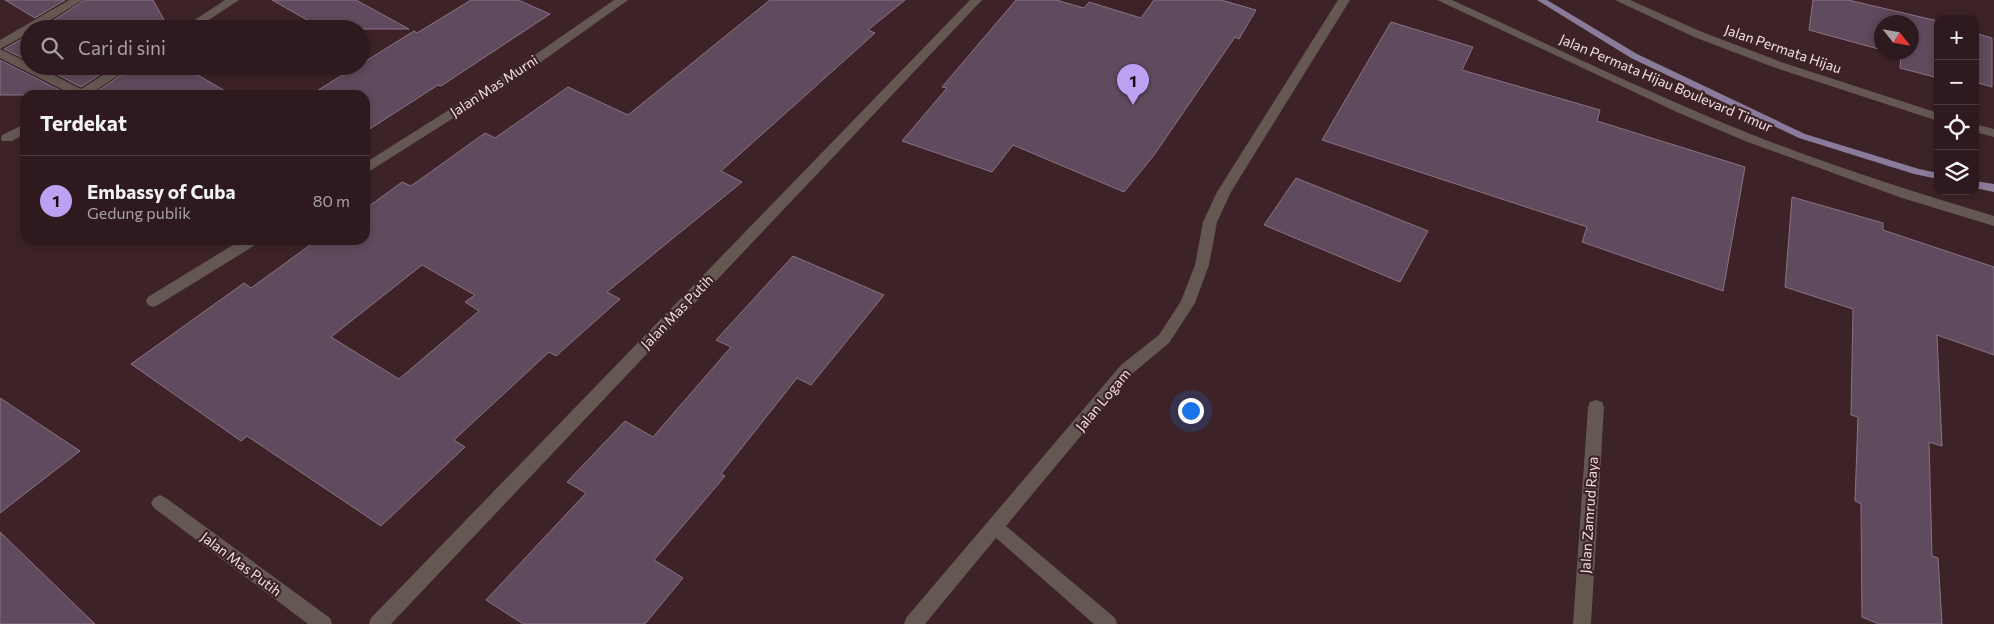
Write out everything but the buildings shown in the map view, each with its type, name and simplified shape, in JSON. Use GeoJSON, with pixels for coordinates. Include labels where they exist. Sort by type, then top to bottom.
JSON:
{"type":"FeatureCollection","features":[{"type":"Feature","properties":{"kind":"street"},"geometry":{"type":"LineString","coordinates":[[42,20],[77,0]]}},
{"type":"Feature","properties":{"kind":"street"},"geometry":{"type":"LineString","coordinates":[[201,20],[233,0]]}},
{"type":"Feature","properties":{"kind":"street","name":"Jalan Mas Murni"},"geometry":{"type":"LineString","coordinates":[[370,166],[530,64],[622,0]]}},
{"type":"Feature","properties":{"kind":"street","name":"Jalan Mas Putih"},"geometry":{"type":"LineString","coordinates":[[378,624],[976,0]]}},
{"type":"Feature","properties":{"kind":"street","name":"Jalan Logam"},"geometry":{"type":"LineString","coordinates":[[913,624],[1127,369],[1164,339],[1188,303],[1202,265],[1210,222],[1224,192],[1344,0]]}},
{"type":"Feature","properties":{"kind":"street","name":"Jalan Permata Hijau Boulevard Timur"},"geometry":{"type":"LineString","coordinates":[[1443,0],[1683,110],[1750,138],[1907,195],[1994,221]]}},
{"type":"Feature","properties":{"kind":"street","name":"Jalan Permata Hijau"},"geometry":{"type":"LineString","coordinates":[[1621,0],[1688,31],[1799,71],[1934,116]]}},
{"type":"Feature","properties":{"kind":"street"},"geometry":{"type":"LineString","coordinates":[[0,44],[20,33]]}},
{"type":"Feature","properties":{"kind":"street"},"geometry":{"type":"LineString","coordinates":[[0,52],[20,62]]}},
{"type":"Feature","properties":{"kind":"street"},"geometry":{"type":"LineString","coordinates":[[44,75],[72,90]]}},
{"type":"Feature","properties":{"kind":"street"},"geometry":{"type":"LineString","coordinates":[[87,90],[111,75]]}},
{"type":"Feature","properties":{"kind":"street"},"geometry":{"type":"LineString","coordinates":[[1979,129],[1994,133]]}},
{"type":"Feature","properties":{"kind":"street"},"geometry":{"type":"LineString","coordinates":[[7,138],[20,131]]}},
{"type":"Feature","properties":{"kind":"street"},"geometry":{"type":"LineString","coordinates":[[153,301],[244,245]]}},
{"type":"Feature","properties":{"kind":"street","name":"Jalan Zamrud Raya"},"geometry":{"type":"LineString","coordinates":[[1582,624],[1596,407]]}},
{"type":"Feature","properties":{"kind":"street","name":"Jalan Mas Putih"},"geometry":{"type":"LineString","coordinates":[[160,504],[322,624]]}},
{"type":"Feature","properties":{"kind":"street"},"geometry":{"type":"LineString","coordinates":[[994,527],[1108,624]]}},
{"type":"Feature","properties":{"kind":"waterway"},"geometry":{"type":"LineString","coordinates":[[1541,0],[1634,56],[1802,136],[1934,175]]}},
{"type":"Feature","properties":{"kind":"waterway"},"geometry":{"type":"LineString","coordinates":[[1979,185],[1994,188]]}},
{"type":"Feature","properties":{"kind":"place","name":"Embassy of Cuba"},"geometry":{"type":"Point","coordinates":[1133,105]}}]}
